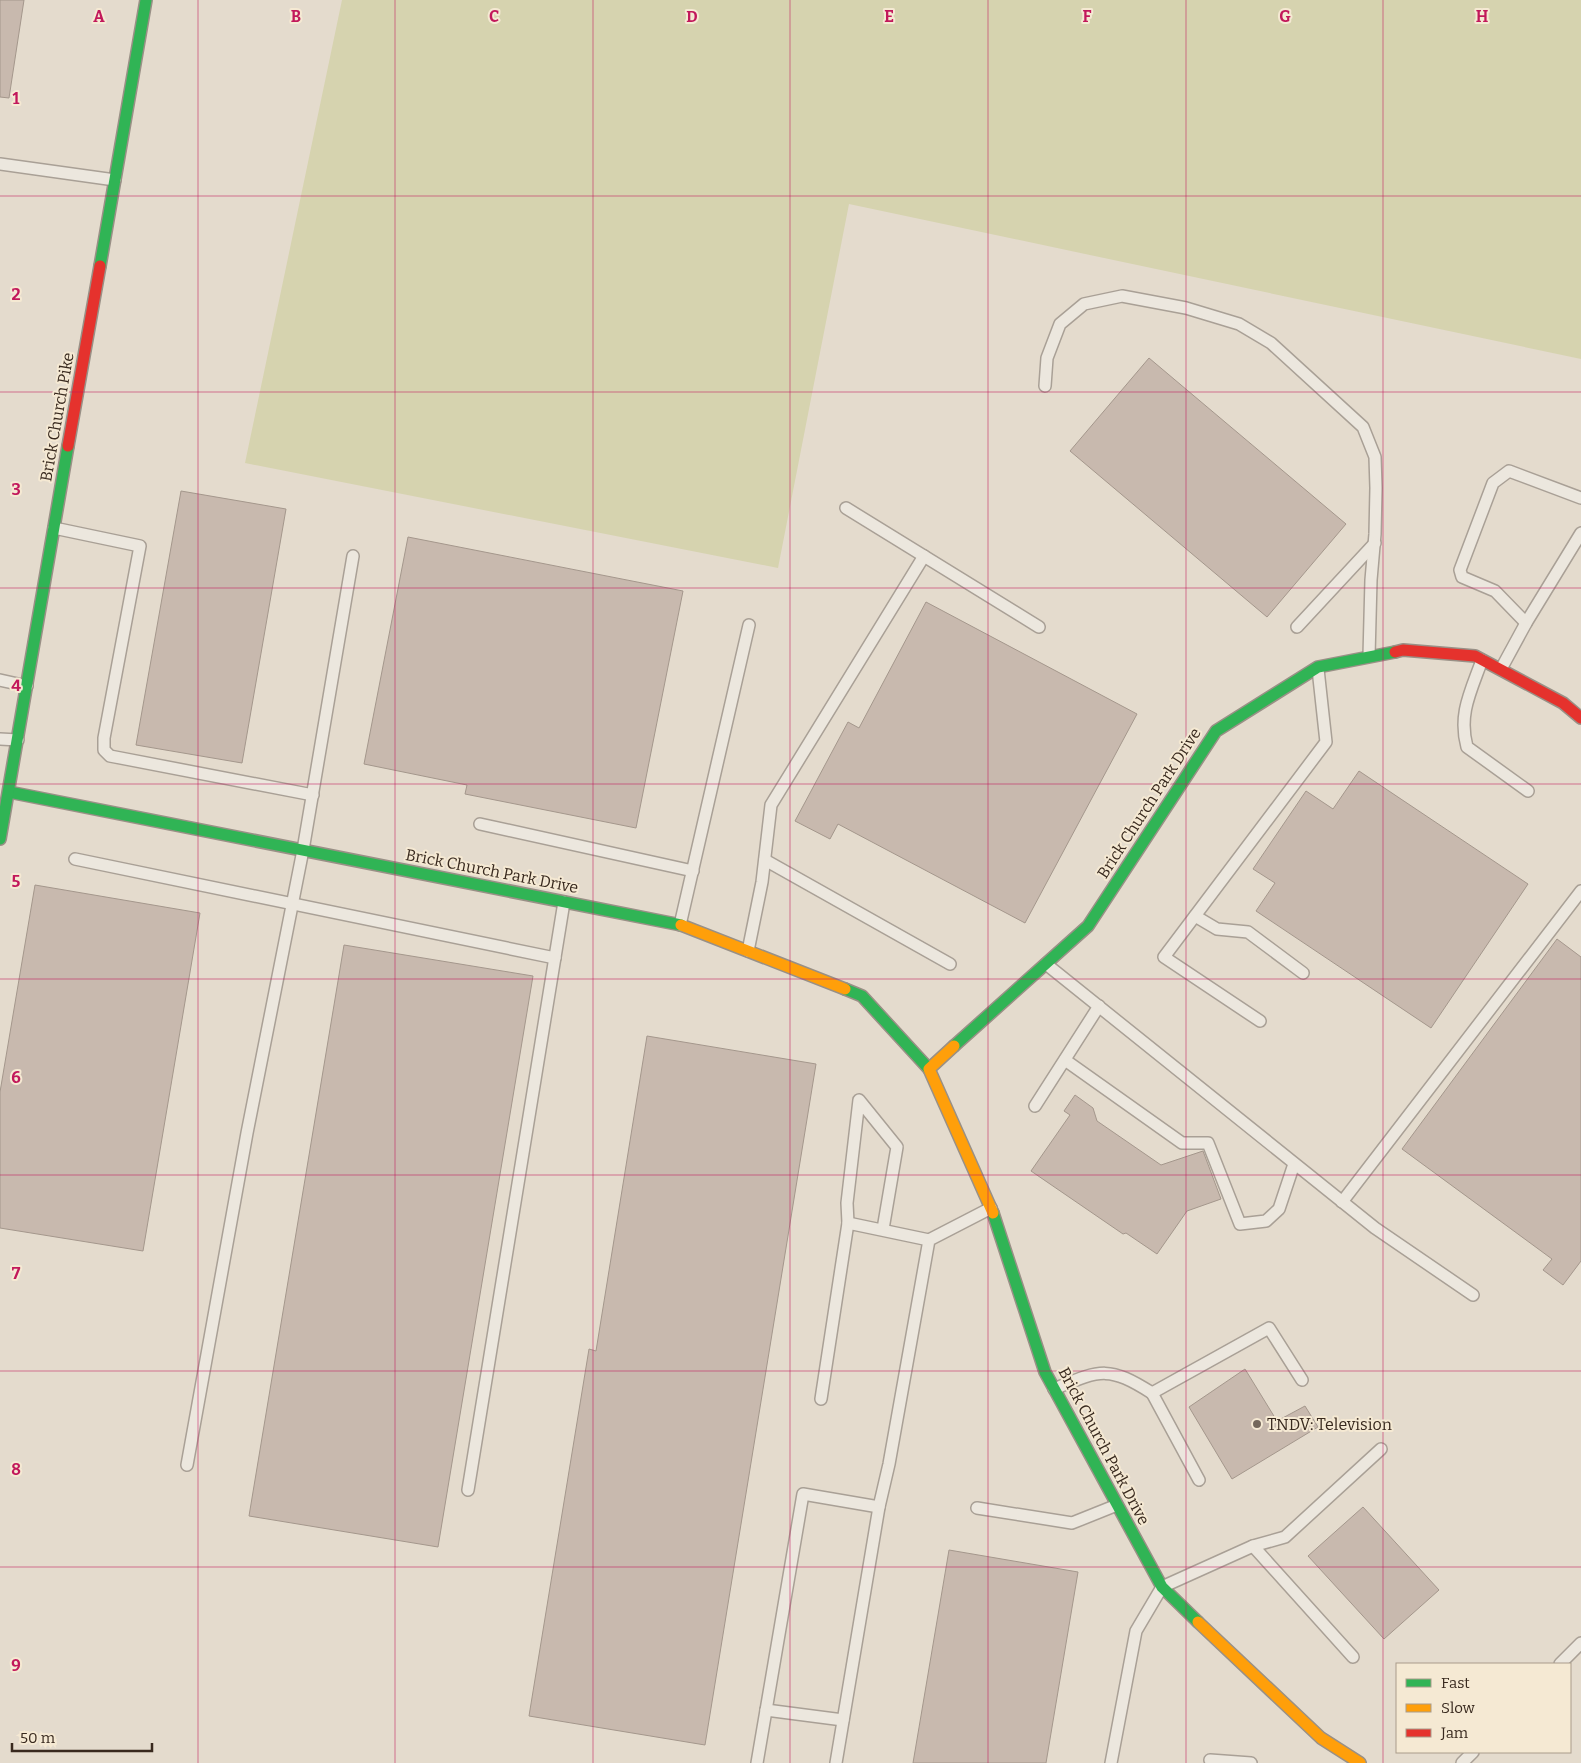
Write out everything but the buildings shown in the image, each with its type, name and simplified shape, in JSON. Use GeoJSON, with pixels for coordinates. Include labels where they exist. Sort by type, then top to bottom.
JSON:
{"type":"FeatureCollection","features":[{"type":"Feature","properties":{"kind":"street","name":"Brick Church Pike"},"geometry":{"type":"LineString","coordinates":[[0,839],[146,0]]}},
{"type":"Feature","properties":{"kind":"street","name":"Brick Church Park Drive"},"geometry":{"type":"LineString","coordinates":[[929,1069],[1088,926],[1216,731],[1318,667],[1403,650],[1475,656],[1563,703],[1581,718]]}},
{"type":"Feature","properties":{"kind":"street","name":"Brick Church Park Drive"},"geometry":{"type":"LineString","coordinates":[[9,792],[680,925],[862,996],[929,1069],[991,1208],[1045,1372],[1162,1587],[1320,1738],[1360,1763]]}},
{"type":"Feature","properties":{"kind":"lane"},"geometry":{"type":"LineString","coordinates":[[0,164],[115,180]]}},
{"type":"Feature","properties":{"kind":"lane"},"geometry":{"type":"LineString","coordinates":[[1045,386],[1047,358],[1060,324],[1084,304],[1122,296],[1186,308],[1239,324],[1271,343],[1363,427],[1374,457],[1376,488],[1375,543],[1371,580],[1369,656]]}},
{"type":"Feature","properties":{"kind":"lane"},"geometry":{"type":"LineString","coordinates":[[1526,623],[1495,591],[1462,578],[1460,570],[1493,483],[1509,471],[1581,498]]}},
{"type":"Feature","properties":{"kind":"lane"},"geometry":{"type":"LineString","coordinates":[[846,508],[1038,627]]}},
{"type":"Feature","properties":{"kind":"lane"},"geometry":{"type":"LineString","coordinates":[[54,528],[140,546],[104,738],[104,750],[110,756],[313,795]]}},
{"type":"Feature","properties":{"kind":"lane"},"geometry":{"type":"LineString","coordinates":[[1501,670],[1526,623],[1581,534]]}},
{"type":"Feature","properties":{"kind":"lane"},"geometry":{"type":"LineString","coordinates":[[1297,626],[1375,543]]}},
{"type":"Feature","properties":{"kind":"lane"},"geometry":{"type":"LineString","coordinates":[[187,1465],[247,1133],[303,850],[353,556]]}},
{"type":"Feature","properties":{"kind":"lane"},"geometry":{"type":"LineString","coordinates":[[748,951],[762,882],[772,805],[924,556]]}},
{"type":"Feature","properties":{"kind":"lane"},"geometry":{"type":"LineString","coordinates":[[680,925],[749,625]]}},
{"type":"Feature","properties":{"kind":"lane"},"geometry":{"type":"LineString","coordinates":[[1482,660],[1466,706],[1463,724],[1467,747],[1528,791]]}},
{"type":"Feature","properties":{"kind":"lane"},"geometry":{"type":"LineString","coordinates":[[1260,1021],[1164,957],[1326,742],[1318,667]]}},
{"type":"Feature","properties":{"kind":"lane"},"geometry":{"type":"LineString","coordinates":[[0,680],[28,686]]}},
{"type":"Feature","properties":{"kind":"lane"},"geometry":{"type":"LineString","coordinates":[[0,738],[18,740]]}},
{"type":"Feature","properties":{"kind":"lane"},"geometry":{"type":"LineString","coordinates":[[480,824],[693,871]]}},
{"type":"Feature","properties":{"kind":"lane"},"geometry":{"type":"LineString","coordinates":[[76,859],[555,958]]}},
{"type":"Feature","properties":{"kind":"lane"},"geometry":{"type":"LineString","coordinates":[[765,860],[950,964]]}},
{"type":"Feature","properties":{"kind":"lane"},"geometry":{"type":"LineString","coordinates":[[1342,1202],[1581,891]]}},
{"type":"Feature","properties":{"kind":"lane"},"geometry":{"type":"LineString","coordinates":[[468,1490],[564,902]]}},
{"type":"Feature","properties":{"kind":"lane"},"geometry":{"type":"LineString","coordinates":[[1195,916],[1217,929],[1248,932],[1303,973]]}},
{"type":"Feature","properties":{"kind":"lane"},"geometry":{"type":"LineString","coordinates":[[1046,964],[1375,1228],[1473,1295]]}},
{"type":"Feature","properties":{"kind":"lane"},"geometry":{"type":"LineString","coordinates":[[1035,1106],[1099,1006]]}},
{"type":"Feature","properties":{"kind":"lane"},"geometry":{"type":"LineString","coordinates":[[1065,1060],[1182,1143],[1208,1143],[1240,1224],[1266,1221],[1279,1209],[1294,1164]]}},
{"type":"Feature","properties":{"kind":"lane"},"geometry":{"type":"LineString","coordinates":[[821,1399],[848,1223],[847,1203],[859,1100],[897,1147],[883,1230]]}},
{"type":"Feature","properties":{"kind":"lane"},"geometry":{"type":"LineString","coordinates":[[848,1223],[929,1240],[991,1208]]}},
{"type":"Feature","properties":{"kind":"lane"},"geometry":{"type":"LineString","coordinates":[[836,1763],[879,1507],[889,1464],[929,1240]]}},
{"type":"Feature","properties":{"kind":"lane"},"geometry":{"type":"LineString","coordinates":[[1152,1392],[1269,1328],[1302,1380]]}},
{"type":"Feature","properties":{"kind":"lane"},"geometry":{"type":"LineString","coordinates":[[1054,1389],[1086,1376],[1104,1373],[1118,1374],[1152,1392],[1199,1480]]}},
{"type":"Feature","properties":{"kind":"lane"},"geometry":{"type":"LineString","coordinates":[[1111,1763],[1136,1630],[1162,1587],[1253,1546],[1285,1537],[1381,1449]]}},
{"type":"Feature","properties":{"kind":"lane"},"geometry":{"type":"LineString","coordinates":[[757,1763],[803,1494],[879,1507]]}},
{"type":"Feature","properties":{"kind":"lane"},"geometry":{"type":"LineString","coordinates":[[977,1508],[1072,1523],[1117,1505]]}},
{"type":"Feature","properties":{"kind":"lane"},"geometry":{"type":"LineString","coordinates":[[1253,1546],[1353,1657]]}},
{"type":"Feature","properties":{"kind":"lane"},"geometry":{"type":"LineString","coordinates":[[1561,1663],[1581,1643]]}},
{"type":"Feature","properties":{"kind":"lane"},"geometry":{"type":"LineString","coordinates":[[766,1710],[843,1720]]}},
{"type":"Feature","properties":{"kind":"lane"},"geometry":{"type":"LineString","coordinates":[[1462,1763],[1472,1753]]}},
{"type":"Feature","properties":{"kind":"lane"},"geometry":{"type":"LineString","coordinates":[[1210,1760],[1251,1763]]}},
{"type":"Feature","properties":{"kind":"shaded area"},"geometry":{"type":"Polygon","coordinates":[[[342,0],[1581,0],[1581,359],[849,204],[778,568],[245,463],[342,0]]]}},
{"type":"Feature","properties":{"kind":"traffic: fast"},"geometry":{"type":"LineString","coordinates":[[100,266],[146,0]]}},
{"type":"Feature","properties":{"kind":"traffic: fast"},"geometry":{"type":"LineString","coordinates":[[0,839],[68,446]]}},
{"type":"Feature","properties":{"kind":"traffic: fast"},"geometry":{"type":"LineString","coordinates":[[954,1046],[1088,926],[1216,731],[1318,667],[1395,652]]}},
{"type":"Feature","properties":{"kind":"traffic: fast"},"geometry":{"type":"LineString","coordinates":[[9,792],[681,925]]}},
{"type":"Feature","properties":{"kind":"traffic: fast"},"geometry":{"type":"LineString","coordinates":[[845,989],[862,996],[929,1069]]}},
{"type":"Feature","properties":{"kind":"traffic: fast"},"geometry":{"type":"LineString","coordinates":[[993,1213],[1045,1372],[1162,1587],[1198,1622]]}},
{"type":"Feature","properties":{"kind":"traffic: slow"},"geometry":{"type":"LineString","coordinates":[[681,925],[845,989]]}},
{"type":"Feature","properties":{"kind":"traffic: slow"},"geometry":{"type":"LineString","coordinates":[[954,1046],[929,1069],[993,1213]]}},
{"type":"Feature","properties":{"kind":"traffic: slow"},"geometry":{"type":"LineString","coordinates":[[1198,1622],[1321,1738],[1360,1763]]}},
{"type":"Feature","properties":{"kind":"traffic: jam"},"geometry":{"type":"LineString","coordinates":[[68,446],[100,266]]}},
{"type":"Feature","properties":{"kind":"traffic: jam"},"geometry":{"type":"LineString","coordinates":[[1395,652],[1403,650],[1475,656],[1563,703],[1581,718]]}},
{"type":"Feature","properties":{"kind":"place","name":"TNDV: Television"},"geometry":{"type":"Point","coordinates":[1257,1424]}}]}
